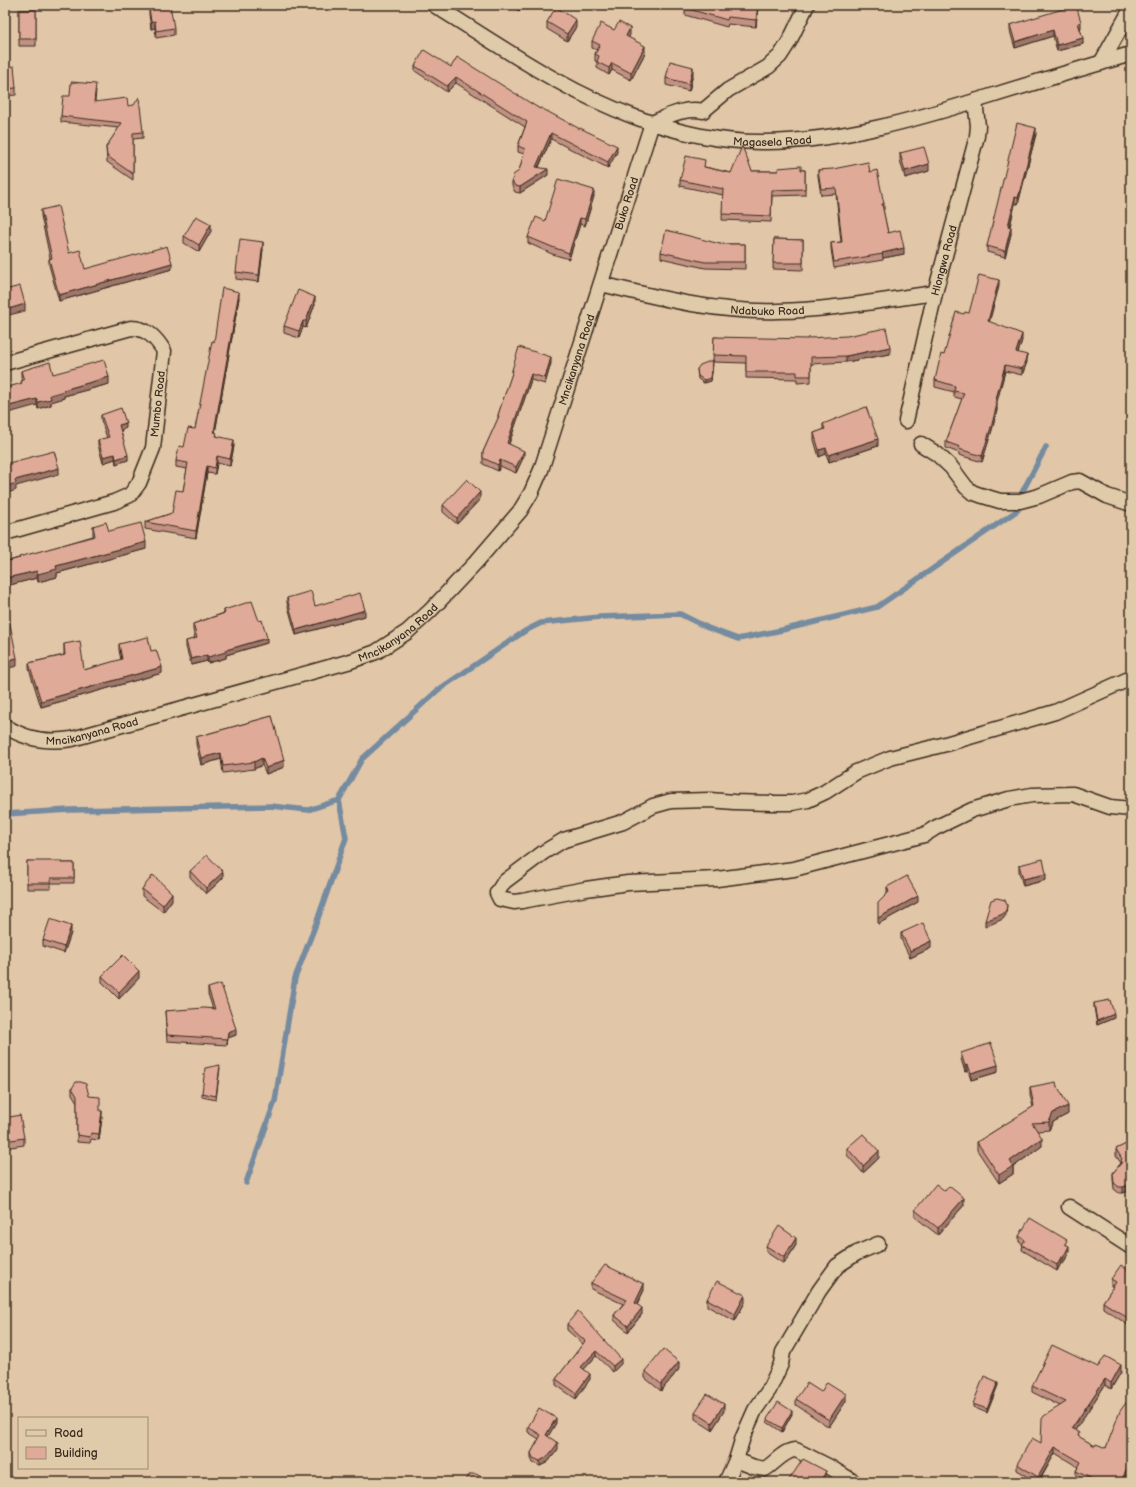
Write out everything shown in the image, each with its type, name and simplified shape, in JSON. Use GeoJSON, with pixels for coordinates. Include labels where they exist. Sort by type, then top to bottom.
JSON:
{"type":"FeatureCollection","features":[{"type":"Feature","properties":{"kind":"street","name":"Magasela Road"},"geometry":{"type":"LineString","coordinates":[[434,5],[549,76],[634,117],[699,135],[741,141],[766,142],[829,137],[929,114],[1131,54]]}},
{"type":"Feature","properties":{"kind":"street"},"geometry":{"type":"LineString","coordinates":[[652,123],[681,111],[703,111],[728,90],[768,67],[780,56],[789,42],[807,5]]}},
{"type":"Feature","properties":{"kind":"street"},"geometry":{"type":"LineString","coordinates":[[1101,63],[1131,9]]}},
{"type":"Feature","properties":{"kind":"street","name":"Hlongwa Road"},"geometry":{"type":"LineString","coordinates":[[906,421],[935,293],[977,136],[978,126],[975,101]]}},
{"type":"Feature","properties":{"kind":"street","name":"Buko Road"},"geometry":{"type":"LineString","coordinates":[[601,284],[652,123]]}},
{"type":"Feature","properties":{"kind":"street","name":"Ndabuko Road"},"geometry":{"type":"LineString","coordinates":[[601,284],[671,301],[702,306],[777,311],[825,309],[935,293]]}},
{"type":"Feature","properties":{"kind":"street","name":"Mncikanyana Road"},"geometry":{"type":"LineString","coordinates":[[5,726],[34,739],[56,742],[72,739],[351,661],[376,652],[407,632],[430,611],[477,561],[520,511],[531,493],[541,470],[601,284]]}},
{"type":"Feature","properties":{"kind":"street","name":"Mumbo Road"},"geometry":{"type":"LineString","coordinates":[[5,363],[131,328],[138,328],[156,338],[164,351],[153,448],[139,483],[130,495],[114,502],[5,533]]}},
{"type":"Feature","properties":{"kind":"street"},"geometry":{"type":"LineString","coordinates":[[921,444],[937,454],[951,466],[966,487],[972,492],[991,498],[1016,501],[1038,496],[1072,482],[1080,482],[1107,496],[1131,504]]}},
{"type":"Feature","properties":{"kind":"street"},"geometry":{"type":"LineString","coordinates":[[1131,678],[1055,712],[890,758],[856,772],[825,792],[808,800],[772,803],[710,800],[671,801],[653,806],[623,822],[564,840],[544,852],[504,882],[497,893],[500,899],[514,902],[628,883],[717,879],[794,869],[924,835],[972,810],[1009,798],[1032,795],[1072,794],[1110,807],[1131,809]]}},
{"type":"Feature","properties":{"kind":"street"},"geometry":{"type":"LineString","coordinates":[[1069,1207],[1131,1247]]}},
{"type":"Feature","properties":{"kind":"street"},"geometry":{"type":"LineString","coordinates":[[726,1482],[755,1410],[769,1390],[781,1364],[783,1352],[818,1291],[837,1266],[857,1253],[878,1244]]}},
{"type":"Feature","properties":{"kind":"street"},"geometry":{"type":"LineString","coordinates":[[736,1460],[754,1467],[765,1469],[782,1456],[792,1450],[796,1450],[828,1466],[854,1482]]}},
{"type":"Feature","properties":{"kind":"building"},"geometry":{"type":"Polygon","coordinates":[[[170,5],[174,28],[156,31],[155,21],[151,22],[149,7],[170,5]]]}},
{"type":"Feature","properties":{"kind":"building"},"geometry":{"type":"Polygon","coordinates":[[[686,5],[758,5],[756,20],[728,17],[727,20],[685,8],[686,5]]]}},
{"type":"Feature","properties":{"kind":"building"},"geometry":{"type":"Polygon","coordinates":[[[1076,5],[1081,22],[1078,23],[1083,38],[1057,45],[1053,30],[1015,42],[1010,25],[1076,5]]]}},
{"type":"Feature","properties":{"kind":"building"},"geometry":{"type":"Polygon","coordinates":[[[556,7],[576,20],[567,34],[547,22],[556,7]]]}},
{"type":"Feature","properties":{"kind":"building"},"geometry":{"type":"Polygon","coordinates":[[[19,10],[36,10],[36,39],[19,39],[19,10]]]}},
{"type":"Feature","properties":{"kind":"building"},"geometry":{"type":"Polygon","coordinates":[[[619,22],[630,28],[626,36],[645,46],[631,73],[612,63],[609,68],[597,62],[599,56],[595,54],[600,45],[592,41],[601,23],[614,30],[619,22]]]}},
{"type":"Feature","properties":{"kind":"building"},"geometry":{"type":"Polygon","coordinates":[[[424,50],[451,67],[457,57],[540,109],[541,108],[580,129],[617,146],[608,162],[551,133],[536,167],[548,169],[520,187],[515,186],[512,181],[513,175],[519,171],[525,149],[518,146],[527,122],[456,77],[447,86],[415,66],[424,50]]]}},
{"type":"Feature","properties":{"kind":"building"},"geometry":{"type":"Polygon","coordinates":[[[670,61],[693,67],[689,84],[666,78],[670,61]]]}},
{"type":"Feature","properties":{"kind":"building"},"geometry":{"type":"Polygon","coordinates":[[[14,66],[16,88],[5,89],[5,68],[14,66]]]}},
{"type":"Feature","properties":{"kind":"building"},"geometry":{"type":"Polygon","coordinates":[[[71,82],[96,84],[94,102],[127,98],[128,106],[134,105],[139,97],[143,132],[133,133],[133,174],[107,156],[106,147],[122,123],[61,116],[63,96],[70,96],[71,82]]]}},
{"type":"Feature","properties":{"kind":"building"},"geometry":{"type":"Polygon","coordinates":[[[1017,123],[1036,128],[1018,198],[1015,197],[1008,226],[1011,227],[1005,251],[987,246],[1017,123]]]}},
{"type":"Feature","properties":{"kind":"building"},"geometry":{"type":"Polygon","coordinates":[[[742,146],[752,171],[778,171],[778,168],[801,166],[801,170],[805,170],[805,189],[772,190],[771,216],[722,214],[723,189],[680,180],[686,156],[705,160],[704,167],[731,173],[742,146]]]}},
{"type":"Feature","properties":{"kind":"building"},"geometry":{"type":"Polygon","coordinates":[[[924,147],[929,164],[905,171],[900,153],[924,147]]]}},
{"type":"Feature","properties":{"kind":"building"},"geometry":{"type":"Polygon","coordinates":[[[868,162],[870,172],[877,170],[888,233],[900,230],[904,248],[882,253],[883,254],[834,262],[831,243],[842,242],[836,188],[821,189],[818,170],[833,169],[868,162]]]}},
{"type":"Feature","properties":{"kind":"building"},"geometry":{"type":"Polygon","coordinates":[[[558,179],[594,190],[585,219],[580,218],[569,253],[528,237],[536,217],[545,221],[558,179]]]}},
{"type":"Feature","properties":{"kind":"building"},"geometry":{"type":"Polygon","coordinates":[[[58,206],[69,253],[80,250],[85,269],[167,246],[172,263],[59,295],[49,259],[52,258],[41,210],[58,206]]]}},
{"type":"Feature","properties":{"kind":"building"},"geometry":{"type":"Polygon","coordinates":[[[196,216],[211,224],[199,245],[184,236],[196,216]]]}},
{"type":"Feature","properties":{"kind":"building"},"geometry":{"type":"Polygon","coordinates":[[[666,230],[720,244],[745,244],[745,262],[705,262],[661,252],[666,230]]]}},
{"type":"Feature","properties":{"kind":"building"},"geometry":{"type":"Polygon","coordinates":[[[240,239],[263,242],[259,275],[236,272],[240,239]]]}},
{"type":"Feature","properties":{"kind":"building"},"geometry":{"type":"Polygon","coordinates":[[[774,239],[803,240],[803,263],[773,263],[774,239]]]}},
{"type":"Feature","properties":{"kind":"building"},"geometry":{"type":"Polygon","coordinates":[[[979,275],[999,280],[988,321],[1022,334],[1016,352],[1027,355],[1022,369],[1005,365],[995,403],[997,404],[992,424],[982,456],[959,449],[960,447],[946,442],[964,393],[954,391],[955,386],[935,380],[941,354],[944,355],[956,312],[964,314],[965,312],[969,313],[979,275]]]}},
{"type":"Feature","properties":{"kind":"building"},"geometry":{"type":"Polygon","coordinates":[[[20,286],[25,304],[5,310],[5,290],[20,286]]]}},
{"type":"Feature","properties":{"kind":"building"},"geometry":{"type":"Polygon","coordinates":[[[222,288],[239,292],[214,432],[217,433],[216,436],[234,440],[230,459],[217,456],[215,468],[207,466],[196,531],[145,522],[172,513],[176,490],[183,491],[188,463],[176,461],[179,446],[184,447],[188,428],[195,429],[212,341],[214,342],[222,288]]]}},
{"type":"Feature","properties":{"kind":"building"},"geometry":{"type":"Polygon","coordinates":[[[298,290],[315,297],[306,321],[303,321],[299,331],[284,326],[298,290]]]}},
{"type":"Feature","properties":{"kind":"building"},"geometry":{"type":"Polygon","coordinates":[[[886,328],[890,347],[846,356],[811,357],[811,376],[797,376],[797,372],[746,372],[746,356],[713,355],[714,337],[808,339],[847,336],[886,328]]]}},
{"type":"Feature","properties":{"kind":"building"},"geometry":{"type":"Polygon","coordinates":[[[519,347],[551,357],[545,378],[531,374],[507,443],[524,451],[516,467],[500,460],[498,465],[483,458],[483,452],[499,416],[498,415],[519,347]]]}},
{"type":"Feature","properties":{"kind":"building"},"geometry":{"type":"Polygon","coordinates":[[[104,360],[109,377],[63,390],[64,391],[50,395],[51,399],[38,402],[37,399],[5,407],[5,388],[22,383],[21,381],[24,380],[21,371],[50,362],[53,374],[104,360]]]}},
{"type":"Feature","properties":{"kind":"building"},"geometry":{"type":"Polygon","coordinates":[[[713,360],[711,378],[704,380],[698,376],[697,369],[700,365],[713,360]]]}},
{"type":"Feature","properties":{"kind":"building"},"geometry":{"type":"Polygon","coordinates":[[[866,407],[878,439],[829,455],[826,448],[819,450],[814,433],[825,429],[823,424],[866,407]]]}},
{"type":"Feature","properties":{"kind":"building"},"geometry":{"type":"Polygon","coordinates":[[[121,408],[126,423],[119,425],[128,455],[116,459],[115,454],[103,457],[98,440],[109,437],[101,415],[121,408]]]}},
{"type":"Feature","properties":{"kind":"building"},"geometry":{"type":"Polygon","coordinates":[[[54,451],[59,468],[15,480],[16,483],[5,487],[5,464],[54,451]]]}},
{"type":"Feature","properties":{"kind":"building"},"geometry":{"type":"Polygon","coordinates":[[[467,479],[480,492],[457,518],[443,505],[467,479]]]}},
{"type":"Feature","properties":{"kind":"building"},"geometry":{"type":"Polygon","coordinates":[[[106,522],[109,531],[141,523],[146,542],[56,566],[57,569],[38,574],[37,571],[6,578],[5,581],[5,562],[95,536],[93,526],[106,522]]]}},
{"type":"Feature","properties":{"kind":"building"},"geometry":{"type":"Polygon","coordinates":[[[311,591],[315,606],[360,593],[365,610],[296,630],[287,598],[311,591]]]}},
{"type":"Feature","properties":{"kind":"building"},"geometry":{"type":"Polygon","coordinates":[[[252,601],[259,621],[262,620],[267,638],[208,657],[207,655],[191,659],[186,641],[197,638],[193,624],[225,613],[224,610],[252,601]]]}},
{"type":"Feature","properties":{"kind":"building"},"geometry":{"type":"Polygon","coordinates":[[[5,610],[7,610],[17,658],[5,661],[5,610]]]}},
{"type":"Feature","properties":{"kind":"building"},"geometry":{"type":"Polygon","coordinates":[[[148,637],[151,651],[156,650],[162,667],[41,701],[29,663],[65,655],[64,644],[80,641],[84,670],[122,659],[119,644],[148,637]]]}},
{"type":"Feature","properties":{"kind":"building"},"geometry":{"type":"Polygon","coordinates":[[[272,716],[284,760],[266,768],[262,758],[254,762],[223,766],[221,753],[201,758],[196,737],[272,716]]]}},
{"type":"Feature","properties":{"kind":"building"},"geometry":{"type":"Polygon","coordinates":[[[207,855],[223,872],[206,888],[190,871],[207,855]]]}},
{"type":"Feature","properties":{"kind":"building"},"geometry":{"type":"Polygon","coordinates":[[[1043,859],[1046,874],[1023,879],[1019,865],[1043,859]]]}},
{"type":"Feature","properties":{"kind":"building"},"geometry":{"type":"Polygon","coordinates":[[[27,861],[61,861],[61,863],[74,863],[74,878],[51,878],[51,883],[27,883],[27,861]]]}},
{"type":"Feature","properties":{"kind":"building"},"geometry":{"type":"Polygon","coordinates":[[[153,875],[172,893],[163,905],[142,889],[153,875]]]}},
{"type":"Feature","properties":{"kind":"building"},"geometry":{"type":"Polygon","coordinates":[[[907,876],[918,896],[878,918],[878,903],[889,892],[887,887],[907,876]]]}},
{"type":"Feature","properties":{"kind":"building"},"geometry":{"type":"Polygon","coordinates":[[[997,898],[1005,900],[1007,905],[1006,910],[1003,914],[985,921],[991,900],[997,898]]]}},
{"type":"Feature","properties":{"kind":"building"},"geometry":{"type":"Polygon","coordinates":[[[50,919],[71,926],[64,947],[43,940],[50,919]]]}},
{"type":"Feature","properties":{"kind":"building"},"geometry":{"type":"Polygon","coordinates":[[[923,923],[931,941],[910,951],[901,933],[923,923]]]}},
{"type":"Feature","properties":{"kind":"building"},"geometry":{"type":"Polygon","coordinates":[[[123,955],[139,971],[119,992],[102,976],[123,955]]]}},
{"type":"Feature","properties":{"kind":"building"},"geometry":{"type":"Polygon","coordinates":[[[221,984],[236,1029],[228,1032],[227,1039],[167,1035],[165,1011],[204,1008],[215,1009],[208,988],[221,984]]]}},
{"type":"Feature","properties":{"kind":"building"},"geometry":{"type":"Polygon","coordinates":[[[1110,1000],[1114,1014],[1097,1021],[1094,1003],[1110,1000]]]}},
{"type":"Feature","properties":{"kind":"building"},"geometry":{"type":"Polygon","coordinates":[[[991,1043],[998,1065],[971,1073],[968,1065],[965,1066],[961,1053],[991,1043]]]}},
{"type":"Feature","properties":{"kind":"building"},"geometry":{"type":"Polygon","coordinates":[[[220,1065],[216,1096],[202,1093],[205,1068],[220,1065]]]}},
{"type":"Feature","properties":{"kind":"building"},"geometry":{"type":"Polygon","coordinates":[[[76,1082],[86,1084],[89,1096],[100,1097],[100,1111],[102,1111],[99,1134],[91,1133],[90,1137],[77,1135],[77,1096],[72,1088],[76,1082]]]}},
{"type":"Feature","properties":{"kind":"building"},"geometry":{"type":"Polygon","coordinates":[[[1056,1082],[1057,1087],[1068,1106],[1053,1113],[1049,1122],[1032,1123],[1042,1138],[1010,1161],[1013,1166],[999,1175],[977,1142],[1034,1106],[1030,1087],[1056,1082]]]}},
{"type":"Feature","properties":{"kind":"building"},"geometry":{"type":"Polygon","coordinates":[[[20,1115],[24,1138],[5,1141],[5,1118],[20,1115]]]}},
{"type":"Feature","properties":{"kind":"building"},"geometry":{"type":"Polygon","coordinates":[[[1131,1121],[1131,1184],[1119,1187],[1114,1183],[1113,1173],[1122,1162],[1122,1159],[1116,1149],[1130,1142],[1127,1122],[1131,1121]]]}},
{"type":"Feature","properties":{"kind":"building"},"geometry":{"type":"Polygon","coordinates":[[[863,1134],[879,1151],[863,1166],[847,1148],[863,1134]]]}},
{"type":"Feature","properties":{"kind":"building"},"geometry":{"type":"Polygon","coordinates":[[[936,1184],[945,1191],[949,1186],[964,1198],[938,1228],[915,1210],[936,1184]]]}},
{"type":"Feature","properties":{"kind":"building"},"geometry":{"type":"Polygon","coordinates":[[[1030,1218],[1067,1240],[1065,1244],[1069,1246],[1063,1258],[1061,1257],[1057,1265],[1022,1245],[1025,1240],[1019,1236],[1030,1218]]]}},
{"type":"Feature","properties":{"kind":"building"},"geometry":{"type":"Polygon","coordinates":[[[779,1226],[796,1238],[784,1257],[766,1246],[779,1226]]]}},
{"type":"Feature","properties":{"kind":"building"},"geometry":{"type":"Polygon","coordinates":[[[605,1265],[644,1284],[635,1303],[642,1308],[628,1326],[614,1315],[627,1300],[591,1283],[605,1265]]]}},
{"type":"Feature","properties":{"kind":"building"},"geometry":{"type":"Polygon","coordinates":[[[1121,1265],[1131,1272],[1131,1314],[1128,1318],[1103,1302],[1116,1282],[1111,1279],[1121,1265]]]}},
{"type":"Feature","properties":{"kind":"building"},"geometry":{"type":"Polygon","coordinates":[[[717,1281],[745,1295],[735,1314],[707,1299],[717,1281]]]}},
{"type":"Feature","properties":{"kind":"building"},"geometry":{"type":"Polygon","coordinates":[[[578,1311],[621,1359],[613,1366],[596,1351],[581,1367],[590,1374],[576,1393],[556,1379],[585,1341],[567,1324],[578,1311]]]}},
{"type":"Feature","properties":{"kind":"building"},"geometry":{"type":"Polygon","coordinates":[[[1052,1345],[1098,1367],[1105,1356],[1121,1365],[1111,1383],[1105,1379],[1072,1428],[1079,1433],[1078,1436],[1095,1446],[1096,1444],[1106,1448],[1120,1411],[1131,1396],[1131,1430],[1129,1432],[1131,1433],[1131,1464],[1129,1463],[1121,1482],[1098,1482],[1076,1471],[1081,1462],[1055,1447],[1038,1477],[1017,1464],[1032,1438],[1041,1443],[1042,1419],[1044,1416],[1066,1402],[1032,1386],[1052,1345]]]}},
{"type":"Feature","properties":{"kind":"building"},"geometry":{"type":"Polygon","coordinates":[[[663,1349],[679,1362],[661,1384],[645,1371],[663,1349]]]}},
{"type":"Feature","properties":{"kind":"building"},"geometry":{"type":"Polygon","coordinates":[[[984,1376],[998,1382],[987,1409],[973,1404],[984,1376]]]}},
{"type":"Feature","properties":{"kind":"building"},"geometry":{"type":"Polygon","coordinates":[[[827,1382],[846,1394],[829,1420],[796,1399],[807,1383],[821,1392],[827,1382]]]}},
{"type":"Feature","properties":{"kind":"building"},"geometry":{"type":"Polygon","coordinates":[[[707,1394],[724,1404],[712,1423],[695,1412],[707,1394]]]}},
{"type":"Feature","properties":{"kind":"building"},"geometry":{"type":"Polygon","coordinates":[[[778,1402],[792,1411],[782,1428],[767,1419],[778,1402]]]}},
{"type":"Feature","properties":{"kind":"building"},"geometry":{"type":"Polygon","coordinates":[[[539,1408],[556,1418],[546,1435],[558,1443],[548,1456],[540,1461],[533,1458],[531,1453],[541,1435],[528,1427],[539,1408]]]}},
{"type":"Feature","properties":{"kind":"building"},"geometry":{"type":"Polygon","coordinates":[[[803,1459],[826,1471],[823,1477],[831,1482],[793,1482],[789,1480],[803,1459]]]}},
{"type":"Feature","properties":{"kind":"building"},"geometry":{"type":"Polygon","coordinates":[[[470,1474],[476,1474],[490,1482],[465,1482],[470,1474]]]}},
{"type":"Feature","properties":{"kind":"waterway"},"geometry":{"type":"LineString","coordinates":[[5,814],[70,810],[271,806],[308,810],[339,800],[362,759],[438,690],[525,631],[541,623],[600,617],[680,614],[708,628],[738,639],[877,607],[1018,510],[1018,500],[1046,447]]}},
{"type":"Feature","properties":{"kind":"waterway"},"geometry":{"type":"LineString","coordinates":[[246,1183],[275,1101],[295,978],[346,838],[339,800]]}}]}
